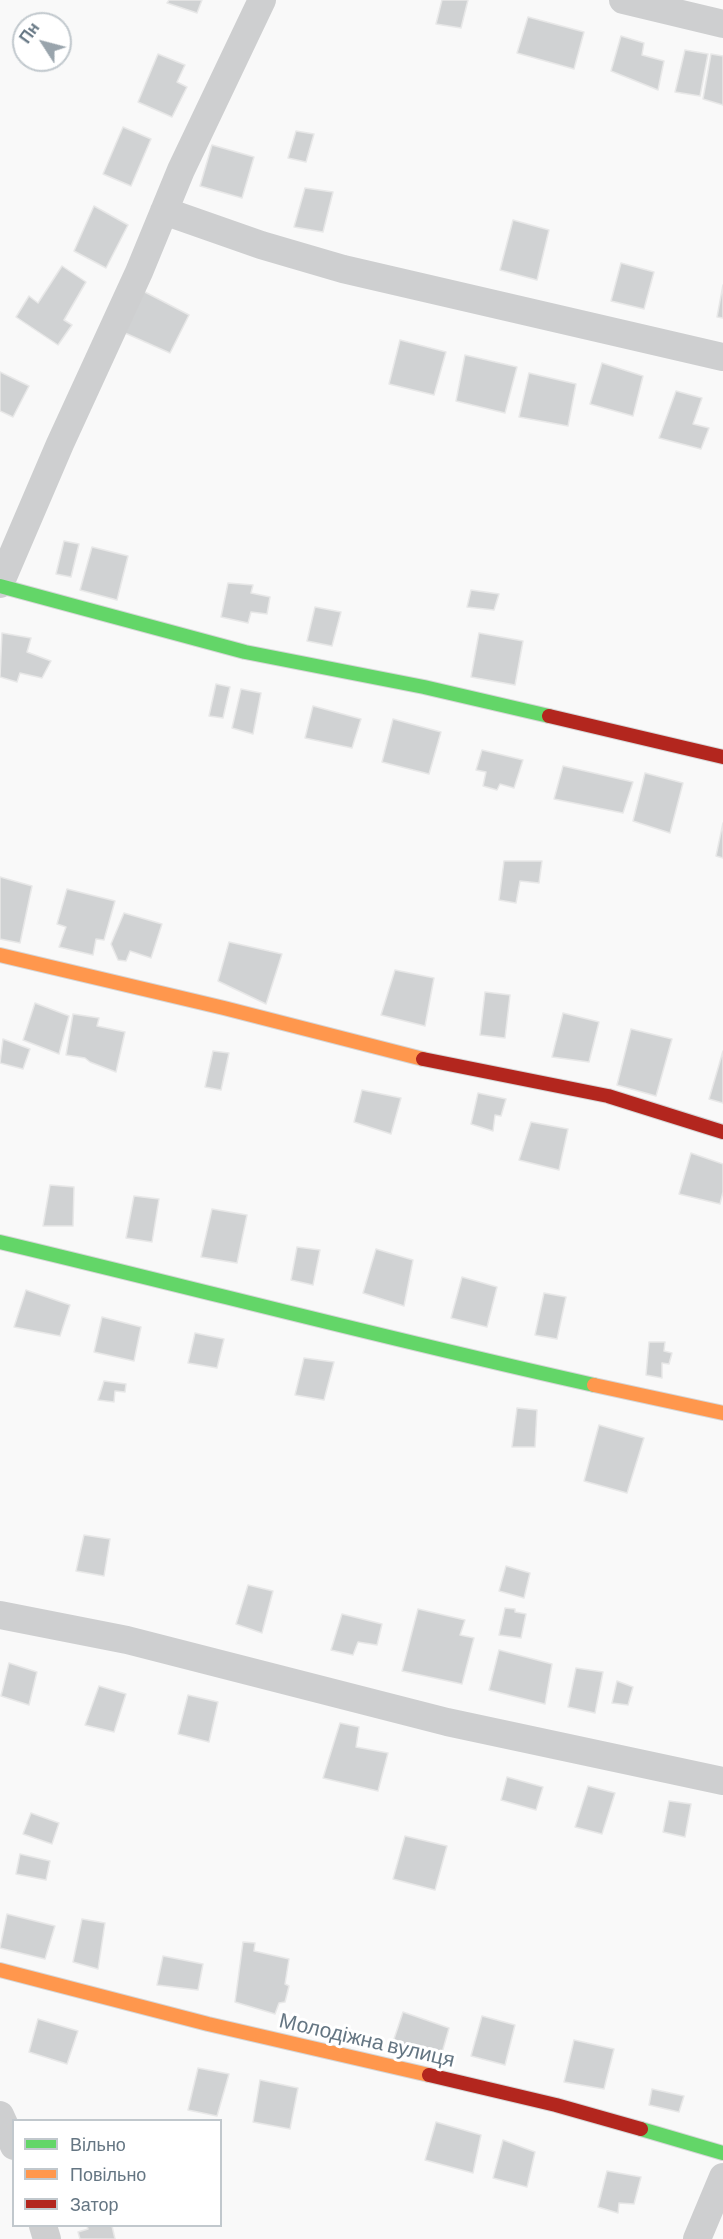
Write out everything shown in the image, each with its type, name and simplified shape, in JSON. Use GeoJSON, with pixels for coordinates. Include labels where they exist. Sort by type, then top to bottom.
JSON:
{"type":"FeatureCollection","features":[{"type":"Feature","properties":{"kind":"street"},"geometry":{"type":"LineString","coordinates":[[262,0],[181,170],[0,585],[245,652],[424,687],[723,757]]}},
{"type":"Feature","properties":{"kind":"street"},"geometry":{"type":"LineString","coordinates":[[623,0],[723,24]]}},
{"type":"Feature","properties":{"kind":"street"},"geometry":{"type":"LineString","coordinates":[[164,211],[261,245],[343,269],[723,357]]}},
{"type":"Feature","properties":{"kind":"street"},"geometry":{"type":"LineString","coordinates":[[0,955],[224,1008],[411,1057],[608,1096],[723,1132]]}},
{"type":"Feature","properties":{"kind":"street"},"geometry":{"type":"LineString","coordinates":[[0,1242],[181,1285],[443,1352],[723,1413]]}},
{"type":"Feature","properties":{"kind":"street"},"geometry":{"type":"LineString","coordinates":[[0,1615],[126,1640],[447,1722],[723,1781]]}},
{"type":"Feature","properties":{"kind":"street","name":"Молодіжна вулиця"},"geometry":{"type":"LineString","coordinates":[[0,1970],[208,2024],[556,2105],[723,2153]]}},
{"type":"Feature","properties":{"kind":"street"},"geometry":{"type":"LineString","coordinates":[[0,2115],[12,2142]]}},
{"type":"Feature","properties":{"kind":"street"},"geometry":{"type":"LineString","coordinates":[[697,2239],[723,2177]]}},
{"type":"Feature","properties":{"kind":"building"},"geometry":{"type":"Polygon","coordinates":[[[169,0],[202,0],[197,13],[167,3],[169,0]]]}},
{"type":"Feature","properties":{"kind":"building"},"geometry":{"type":"Polygon","coordinates":[[[442,0],[468,0],[461,28],[436,24],[442,0]]]}},
{"type":"Feature","properties":{"kind":"building"},"geometry":{"type":"Polygon","coordinates":[[[528,17],[584,32],[574,69],[517,53],[528,17]]]}},
{"type":"Feature","properties":{"kind":"building"},"geometry":{"type":"Polygon","coordinates":[[[621,36],[644,43],[642,55],[664,61],[658,90],[611,71],[621,36]]]}},
{"type":"Feature","properties":{"kind":"building"},"geometry":{"type":"Polygon","coordinates":[[[685,50],[708,54],[700,96],[675,92],[685,50]]]}},
{"type":"Feature","properties":{"kind":"building"},"geometry":{"type":"Polygon","coordinates":[[[158,54],[185,65],[177,82],[187,87],[172,117],[138,102],[158,54]]]}},
{"type":"Feature","properties":{"kind":"building"},"geometry":{"type":"Polygon","coordinates":[[[711,54],[723,56],[723,105],[703,99],[711,54]]]}},
{"type":"Feature","properties":{"kind":"building"},"geometry":{"type":"Polygon","coordinates":[[[123,127],[151,139],[131,186],[103,174],[123,127]]]}},
{"type":"Feature","properties":{"kind":"building"},"geometry":{"type":"Polygon","coordinates":[[[296,131],[314,134],[306,162],[288,158],[296,131]]]}},
{"type":"Feature","properties":{"kind":"building"},"geometry":{"type":"Polygon","coordinates":[[[212,145],[254,157],[242,198],[200,186],[212,145]]]}},
{"type":"Feature","properties":{"kind":"building"},"geometry":{"type":"Polygon","coordinates":[[[305,188],[333,192],[323,232],[294,227],[305,188]]]}},
{"type":"Feature","properties":{"kind":"building"},"geometry":{"type":"Polygon","coordinates":[[[94,206],[128,225],[106,268],[74,251],[94,206]]]}},
{"type":"Feature","properties":{"kind":"building"},"geometry":{"type":"Polygon","coordinates":[[[513,220],[549,230],[537,280],[500,270],[513,220]]]}},
{"type":"Feature","properties":{"kind":"building"},"geometry":{"type":"Polygon","coordinates":[[[621,263],[654,272],[644,309],[611,301],[621,263]]]}},
{"type":"Feature","properties":{"kind":"building"},"geometry":{"type":"Polygon","coordinates":[[[62,266],[86,282],[64,320],[72,325],[58,345],[16,317],[29,296],[38,303],[62,266]]]}},
{"type":"Feature","properties":{"kind":"building"},"geometry":{"type":"Polygon","coordinates":[[[723,285],[723,318],[717,317],[723,285]]]}},
{"type":"Feature","properties":{"kind":"building"},"geometry":{"type":"Polygon","coordinates":[[[143,291],[189,315],[170,353],[125,333],[143,291]]]}},
{"type":"Feature","properties":{"kind":"building"},"geometry":{"type":"Polygon","coordinates":[[[400,340],[446,352],[434,395],[389,384],[400,340]]]}},
{"type":"Feature","properties":{"kind":"building"},"geometry":{"type":"Polygon","coordinates":[[[465,355],[517,367],[505,413],[456,401],[465,355]]]}},
{"type":"Feature","properties":{"kind":"building"},"geometry":{"type":"Polygon","coordinates":[[[602,363],[643,376],[633,416],[590,404],[602,363]]]}},
{"type":"Feature","properties":{"kind":"building"},"geometry":{"type":"Polygon","coordinates":[[[0,372],[29,386],[13,417],[0,411],[0,372]]]}},
{"type":"Feature","properties":{"kind":"building"},"geometry":{"type":"Polygon","coordinates":[[[529,373],[576,384],[568,426],[519,417],[529,373]]]}},
{"type":"Feature","properties":{"kind":"building"},"geometry":{"type":"Polygon","coordinates":[[[676,391],[702,398],[693,424],[709,428],[701,449],[659,438],[676,391]]]}},
{"type":"Feature","properties":{"kind":"building"},"geometry":{"type":"Polygon","coordinates":[[[64,541],[79,544],[71,577],[56,574],[64,541]]]}},
{"type":"Feature","properties":{"kind":"building"},"geometry":{"type":"Polygon","coordinates":[[[92,547],[128,556],[117,600],[80,590],[92,547]]]}},
{"type":"Feature","properties":{"kind":"building"},"geometry":{"type":"Polygon","coordinates":[[[228,583],[253,585],[251,593],[270,597],[267,614],[251,612],[248,623],[221,617],[228,583]]]}},
{"type":"Feature","properties":{"kind":"building"},"geometry":{"type":"Polygon","coordinates":[[[471,590],[499,594],[494,610],[467,607],[471,590]]]}},
{"type":"Feature","properties":{"kind":"building"},"geometry":{"type":"Polygon","coordinates":[[[315,607],[341,612],[332,646],[307,641],[315,607]]]}},
{"type":"Feature","properties":{"kind":"building"},"geometry":{"type":"Polygon","coordinates":[[[2,633],[31,638],[27,652],[51,661],[42,678],[20,673],[17,682],[0,677],[2,633]]]}},
{"type":"Feature","properties":{"kind":"building"},"geometry":{"type":"Polygon","coordinates":[[[479,633],[523,641],[515,685],[471,677],[479,633]]]}},
{"type":"Feature","properties":{"kind":"building"},"geometry":{"type":"Polygon","coordinates":[[[216,684],[230,687],[223,718],[209,716],[216,684]]]}},
{"type":"Feature","properties":{"kind":"building"},"geometry":{"type":"Polygon","coordinates":[[[241,689],[261,693],[253,734],[232,728],[241,689]]]}},
{"type":"Feature","properties":{"kind":"building"},"geometry":{"type":"Polygon","coordinates":[[[313,706],[361,719],[352,748],[305,738],[313,706]]]}},
{"type":"Feature","properties":{"kind":"building"},"geometry":{"type":"Polygon","coordinates":[[[393,719],[441,732],[429,774],[382,762],[393,719]]]}},
{"type":"Feature","properties":{"kind":"building"},"geometry":{"type":"Polygon","coordinates":[[[482,750],[523,760],[514,788],[500,784],[497,790],[483,786],[486,772],[476,770],[482,750]]]}},
{"type":"Feature","properties":{"kind":"building"},"geometry":{"type":"Polygon","coordinates":[[[563,766],[633,782],[623,813],[554,799],[563,766]]]}},
{"type":"Feature","properties":{"kind":"building"},"geometry":{"type":"Polygon","coordinates":[[[645,773],[683,783],[670,833],[633,821],[645,773]]]}},
{"type":"Feature","properties":{"kind":"building"},"geometry":{"type":"Polygon","coordinates":[[[723,823],[723,858],[716,856],[723,823]]]}},
{"type":"Feature","properties":{"kind":"building"},"geometry":{"type":"Polygon","coordinates":[[[504,861],[542,861],[539,883],[520,881],[516,903],[499,900],[504,861]]]}},
{"type":"Feature","properties":{"kind":"building"},"geometry":{"type":"Polygon","coordinates":[[[0,877],[32,886],[20,943],[0,939],[0,877]]]}},
{"type":"Feature","properties":{"kind":"building"},"geometry":{"type":"Polygon","coordinates":[[[67,889],[115,901],[104,940],[96,939],[93,955],[59,947],[66,927],[57,924],[67,889]]]}},
{"type":"Feature","properties":{"kind":"building"},"geometry":{"type":"Polygon","coordinates":[[[124,913],[162,924],[151,958],[130,951],[126,961],[118,960],[111,944],[124,913]]]}},
{"type":"Feature","properties":{"kind":"building"},"geometry":{"type":"Polygon","coordinates":[[[229,942],[282,954],[266,1004],[218,981],[229,942]]]}},
{"type":"Feature","properties":{"kind":"building"},"geometry":{"type":"Polygon","coordinates":[[[395,970],[434,978],[425,1026],[381,1015],[395,970]]]}},
{"type":"Feature","properties":{"kind":"building"},"geometry":{"type":"Polygon","coordinates":[[[485,992],[510,995],[505,1038],[480,1035],[485,992]]]}},
{"type":"Feature","properties":{"kind":"building"},"geometry":{"type":"Polygon","coordinates":[[[35,1003],[69,1016],[59,1054],[23,1040],[35,1003]]]}},
{"type":"Feature","properties":{"kind":"building"},"geometry":{"type":"Polygon","coordinates":[[[563,1013],[599,1022],[589,1062],[552,1057],[563,1013]]]}},
{"type":"Feature","properties":{"kind":"building"},"geometry":{"type":"Polygon","coordinates":[[[73,1014],[99,1018],[97,1026],[125,1032],[116,1072],[85,1058],[66,1055],[73,1014]]]}},
{"type":"Feature","properties":{"kind":"building"},"geometry":{"type":"Polygon","coordinates":[[[631,1029],[672,1039],[656,1096],[617,1085],[631,1029]]]}},
{"type":"Feature","properties":{"kind":"building"},"geometry":{"type":"Polygon","coordinates":[[[3,1039],[30,1049],[23,1069],[0,1063],[3,1039]]]}},
{"type":"Feature","properties":{"kind":"building"},"geometry":{"type":"Polygon","coordinates":[[[213,1051],[229,1053],[221,1090],[205,1087],[213,1051]]]}},
{"type":"Feature","properties":{"kind":"building"},"geometry":{"type":"Polygon","coordinates":[[[723,1051],[723,1103],[709,1099],[723,1051]]]}},
{"type":"Feature","properties":{"kind":"building"},"geometry":{"type":"Polygon","coordinates":[[[362,1090],[401,1098],[391,1134],[354,1122],[362,1090]]]}},
{"type":"Feature","properties":{"kind":"building"},"geometry":{"type":"Polygon","coordinates":[[[478,1093],[506,1099],[501,1116],[495,1115],[493,1131],[471,1124],[478,1093]]]}},
{"type":"Feature","properties":{"kind":"building"},"geometry":{"type":"Polygon","coordinates":[[[531,1122],[568,1129],[559,1170],[519,1160],[531,1122]]]}},
{"type":"Feature","properties":{"kind":"building"},"geometry":{"type":"Polygon","coordinates":[[[691,1153],[723,1164],[723,1192],[720,1204],[679,1194],[691,1153]]]}},
{"type":"Feature","properties":{"kind":"building"},"geometry":{"type":"Polygon","coordinates":[[[50,1185],[74,1187],[73,1226],[43,1226],[50,1185]]]}},
{"type":"Feature","properties":{"kind":"building"},"geometry":{"type":"Polygon","coordinates":[[[134,1196],[159,1199],[152,1242],[126,1238],[134,1196]]]}},
{"type":"Feature","properties":{"kind":"building"},"geometry":{"type":"Polygon","coordinates":[[[212,1209],[247,1215],[237,1263],[201,1257],[212,1209]]]}},
{"type":"Feature","properties":{"kind":"building"},"geometry":{"type":"Polygon","coordinates":[[[297,1247],[320,1250],[313,1285],[291,1280],[297,1247]]]}},
{"type":"Feature","properties":{"kind":"building"},"geometry":{"type":"Polygon","coordinates":[[[376,1249],[413,1260],[404,1306],[363,1293],[376,1249]]]}},
{"type":"Feature","properties":{"kind":"building"},"geometry":{"type":"Polygon","coordinates":[[[462,1277],[497,1287],[487,1327],[451,1318],[462,1277]]]}},
{"type":"Feature","properties":{"kind":"building"},"geometry":{"type":"Polygon","coordinates":[[[26,1290],[70,1305],[60,1336],[14,1327],[26,1290]]]}},
{"type":"Feature","properties":{"kind":"building"},"geometry":{"type":"Polygon","coordinates":[[[544,1293],[566,1297],[557,1339],[535,1335],[544,1293]]]}},
{"type":"Feature","properties":{"kind":"building"},"geometry":{"type":"Polygon","coordinates":[[[102,1317],[141,1327],[134,1361],[94,1352],[102,1317]]]}},
{"type":"Feature","properties":{"kind":"building"},"geometry":{"type":"Polygon","coordinates":[[[195,1333],[224,1339],[217,1368],[188,1363],[195,1333]]]}},
{"type":"Feature","properties":{"kind":"building"},"geometry":{"type":"Polygon","coordinates":[[[649,1342],[665,1342],[664,1351],[672,1353],[669,1364],[662,1363],[662,1378],[646,1375],[649,1342]]]}},
{"type":"Feature","properties":{"kind":"building"},"geometry":{"type":"Polygon","coordinates":[[[304,1358],[334,1362],[324,1400],[295,1395],[304,1358]]]}},
{"type":"Feature","properties":{"kind":"building"},"geometry":{"type":"Polygon","coordinates":[[[104,1381],[126,1384],[125,1392],[115,1391],[114,1402],[98,1400],[104,1381]]]}},
{"type":"Feature","properties":{"kind":"building"},"geometry":{"type":"Polygon","coordinates":[[[517,1408],[537,1410],[535,1447],[512,1447],[517,1408]]]}},
{"type":"Feature","properties":{"kind":"building"},"geometry":{"type":"Polygon","coordinates":[[[599,1425],[644,1438],[627,1493],[584,1481],[599,1425]]]}},
{"type":"Feature","properties":{"kind":"building"},"geometry":{"type":"Polygon","coordinates":[[[84,1535],[110,1539],[104,1576],[76,1571],[84,1535]]]}},
{"type":"Feature","properties":{"kind":"building"},"geometry":{"type":"Polygon","coordinates":[[[506,1566],[530,1573],[524,1598],[499,1591],[506,1566]]]}},
{"type":"Feature","properties":{"kind":"building"},"geometry":{"type":"Polygon","coordinates":[[[248,1585],[273,1591],[262,1633],[236,1624],[248,1585]]]}},
{"type":"Feature","properties":{"kind":"building"},"geometry":{"type":"Polygon","coordinates":[[[505,1608],[526,1614],[521,1638],[499,1635],[505,1608]]]}},
{"type":"Feature","properties":{"kind":"building"},"geometry":{"type":"Polygon","coordinates":[[[418,1609],[465,1620],[460,1635],[474,1638],[462,1684],[402,1671],[418,1609]]]}},
{"type":"Feature","properties":{"kind":"building"},"geometry":{"type":"Polygon","coordinates":[[[342,1614],[382,1624],[377,1645],[358,1642],[353,1655],[331,1650],[342,1614]]]}},
{"type":"Feature","properties":{"kind":"building"},"geometry":{"type":"Polygon","coordinates":[[[499,1650],[552,1664],[545,1704],[489,1690],[499,1650]]]}},
{"type":"Feature","properties":{"kind":"building"},"geometry":{"type":"Polygon","coordinates":[[[9,1663],[37,1672],[29,1705],[1,1696],[9,1663]]]}},
{"type":"Feature","properties":{"kind":"building"},"geometry":{"type":"Polygon","coordinates":[[[576,1668],[603,1672],[595,1713],[568,1707],[576,1668]]]}},
{"type":"Feature","properties":{"kind":"building"},"geometry":{"type":"Polygon","coordinates":[[[617,1681],[633,1687],[628,1705],[612,1703],[617,1681]]]}},
{"type":"Feature","properties":{"kind":"building"},"geometry":{"type":"Polygon","coordinates":[[[99,1686],[126,1694],[114,1732],[85,1725],[99,1686]]]}},
{"type":"Feature","properties":{"kind":"building"},"geometry":{"type":"Polygon","coordinates":[[[188,1695],[218,1702],[209,1742],[178,1734],[188,1695]]]}},
{"type":"Feature","properties":{"kind":"building"},"geometry":{"type":"Polygon","coordinates":[[[340,1723],[359,1727],[356,1747],[388,1753],[378,1791],[323,1778],[340,1723]]]}},
{"type":"Feature","properties":{"kind":"building"},"geometry":{"type":"Polygon","coordinates":[[[507,1777],[543,1787],[536,1810],[501,1800],[507,1777]]]}},
{"type":"Feature","properties":{"kind":"building"},"geometry":{"type":"Polygon","coordinates":[[[588,1786],[615,1793],[602,1834],[575,1827],[588,1786]]]}},
{"type":"Feature","properties":{"kind":"building"},"geometry":{"type":"Polygon","coordinates":[[[669,1801],[691,1804],[685,1837],[663,1832],[669,1801]]]}},
{"type":"Feature","properties":{"kind":"building"},"geometry":{"type":"Polygon","coordinates":[[[31,1813],[59,1823],[52,1844],[23,1834],[31,1813]]]}},
{"type":"Feature","properties":{"kind":"building"},"geometry":{"type":"Polygon","coordinates":[[[405,1836],[447,1846],[435,1890],[393,1879],[405,1836]]]}},
{"type":"Feature","properties":{"kind":"building"},"geometry":{"type":"Polygon","coordinates":[[[20,1854],[50,1861],[46,1880],[16,1874],[20,1854]]]}},
{"type":"Feature","properties":{"kind":"building"},"geometry":{"type":"Polygon","coordinates":[[[7,1914],[55,1926],[45,1959],[0,1948],[7,1914]]]}},
{"type":"Feature","properties":{"kind":"building"},"geometry":{"type":"Polygon","coordinates":[[[82,1919],[105,1923],[98,1969],[73,1962],[82,1919]]]}},
{"type":"Feature","properties":{"kind":"building"},"geometry":{"type":"Polygon","coordinates":[[[243,1942],[255,1943],[254,1951],[289,1959],[285,1984],[289,1986],[285,2002],[279,2003],[275,2014],[235,2002],[243,1942]]]}},
{"type":"Feature","properties":{"kind":"building"},"geometry":{"type":"Polygon","coordinates":[[[163,1956],[203,1964],[198,1990],[157,1985],[163,1956]]]}},
{"type":"Feature","properties":{"kind":"building"},"geometry":{"type":"Polygon","coordinates":[[[403,2012],[449,2028],[440,2060],[392,2045],[403,2012]]]}},
{"type":"Feature","properties":{"kind":"building"},"geometry":{"type":"Polygon","coordinates":[[[482,2016],[515,2025],[505,2065],[471,2056],[482,2016]]]}},
{"type":"Feature","properties":{"kind":"building"},"geometry":{"type":"Polygon","coordinates":[[[38,2019],[78,2031],[67,2064],[29,2052],[38,2019]]]}},
{"type":"Feature","properties":{"kind":"building"},"geometry":{"type":"Polygon","coordinates":[[[574,2040],[614,2049],[604,2089],[564,2082],[574,2040]]]}},
{"type":"Feature","properties":{"kind":"building"},"geometry":{"type":"Polygon","coordinates":[[[198,2068],[229,2074],[217,2116],[188,2110],[198,2068]]]}},
{"type":"Feature","properties":{"kind":"building"},"geometry":{"type":"Polygon","coordinates":[[[260,2080],[298,2088],[290,2129],[253,2122],[260,2080]]]}},
{"type":"Feature","properties":{"kind":"building"},"geometry":{"type":"Polygon","coordinates":[[[652,2089],[684,2096],[679,2112],[649,2105],[652,2089]]]}},
{"type":"Feature","properties":{"kind":"building"},"geometry":{"type":"Polygon","coordinates":[[[436,2122],[481,2135],[473,2173],[425,2160],[436,2122]]]}},
{"type":"Feature","properties":{"kind":"building"},"geometry":{"type":"Polygon","coordinates":[[[503,2140],[535,2152],[527,2187],[493,2178],[503,2140]]]}},
{"type":"Feature","properties":{"kind":"building"},"geometry":{"type":"Polygon","coordinates":[[[607,2171],[641,2177],[634,2204],[619,2203],[618,2213],[598,2207],[607,2171]]]}},
{"type":"Feature","properties":{"kind":"building"},"geometry":{"type":"Polygon","coordinates":[[[87,2227],[112,2227],[115,2239],[80,2239],[78,2232],[88,2229],[87,2227]]]}},
{"type":"Feature","properties":{"kind":"traffic: fast"},"geometry":{"type":"LineString","coordinates":[[0,586],[245,652],[424,687],[549,716]]}},
{"type":"Feature","properties":{"kind":"traffic: fast"},"geometry":{"type":"LineString","coordinates":[[0,1242],[445,1351],[594,1385]]}},
{"type":"Feature","properties":{"kind":"traffic: fast"},"geometry":{"type":"LineString","coordinates":[[641,2129],[723,2153]]}},
{"type":"Feature","properties":{"kind":"traffic: slow"},"geometry":{"type":"LineString","coordinates":[[0,955],[224,1008],[423,1059]]}},
{"type":"Feature","properties":{"kind":"traffic: slow"},"geometry":{"type":"LineString","coordinates":[[594,1385],[723,1413]]}},
{"type":"Feature","properties":{"kind":"traffic: slow"},"geometry":{"type":"LineString","coordinates":[[0,1970],[208,2024],[429,2075]]}},
{"type":"Feature","properties":{"kind":"traffic: jam"},"geometry":{"type":"LineString","coordinates":[[549,716],[723,757]]}},
{"type":"Feature","properties":{"kind":"traffic: jam"},"geometry":{"type":"LineString","coordinates":[[423,1059],[608,1096],[723,1132]]}},
{"type":"Feature","properties":{"kind":"traffic: jam"},"geometry":{"type":"LineString","coordinates":[[429,2075],[556,2105],[641,2129]]}}]}
